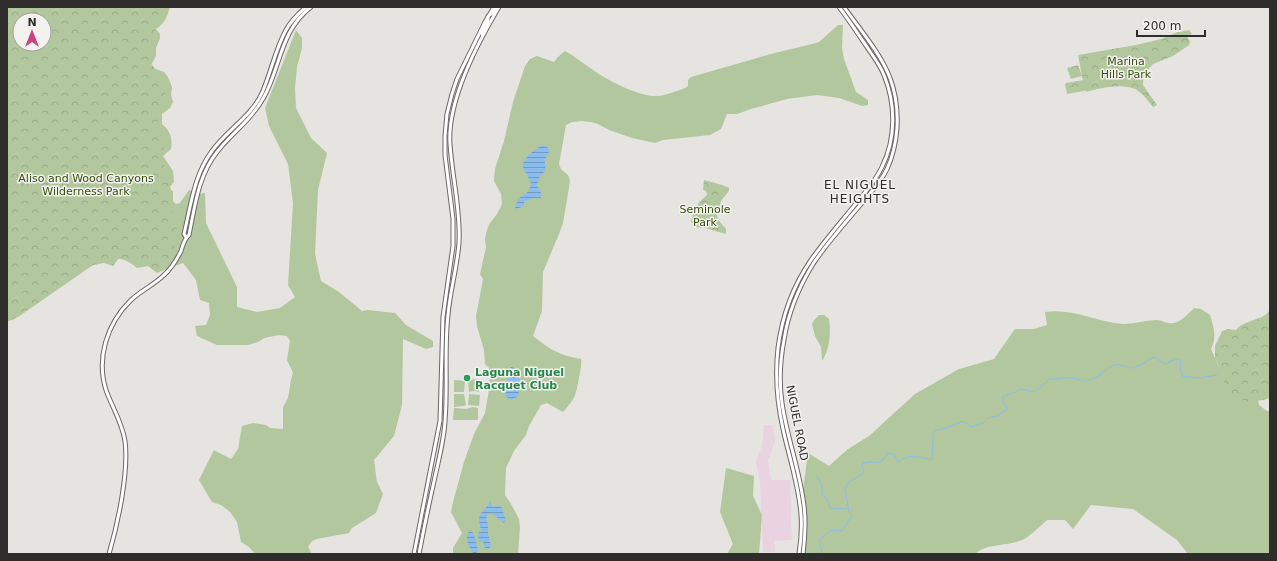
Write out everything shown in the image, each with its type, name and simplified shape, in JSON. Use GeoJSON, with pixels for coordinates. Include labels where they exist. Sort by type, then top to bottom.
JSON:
{"type":"FeatureCollection","features":[{"type":"Feature","properties":{"kind":"main road"},"geometry":{"type":"LineString","coordinates":[[186,237],[184,234],[195,185],[205,162],[212,150],[254,106],[262,93],[278,47],[286,30],[292,20],[306,7]]}},
{"type":"Feature","properties":{"kind":"main road"},"geometry":{"type":"LineString","coordinates":[[109,554],[120,509],[126,453],[122,429],[105,383],[102,361],[109,332],[116,319],[131,300],[160,279],[170,269],[180,252],[186,237],[189,235],[198,194],[207,167],[220,148],[256,110],[265,96],[286,39],[295,22],[311,7]]}},
{"type":"Feature","properties":{"kind":"main road"},"geometry":{"type":"LineString","coordinates":[[414,554],[440,425],[443,317],[454,242],[453,219],[445,155],[446,124],[452,94],[457,79],[488,16],[497,7]]}},
{"type":"Feature","properties":{"kind":"main road"},"geometry":{"type":"LineString","coordinates":[[419,554],[444,430],[446,330],[458,244],[459,218],[450,144],[451,124],[458,90],[497,7]]}},
{"type":"Feature","properties":{"kind":"main road","name":"NIGUEL ROAD"},"geometry":{"type":"LineString","coordinates":[[803,554],[805,517],[802,492],[782,403],[780,381],[784,340],[791,309],[814,264],[887,169],[895,140],[898,116],[897,102],[889,76],[881,60],[851,17],[842,7]]}},
{"type":"Feature","properties":{"kind":"main road","name":"NIGUEL ROAD"},"geometry":{"type":"LineString","coordinates":[[799,554],[801,514],[798,490],[778,405],[776,375],[780,338],[787,308],[796,287],[810,262],[883,167],[890,144],[893,119],[892,101],[884,75],[842,7]]}},
{"type":"Feature","properties":{"kind":"main road"},"geometry":{"type":"LineString","coordinates":[[484,35],[482,34],[488,21],[488,16]]}},
{"type":"Feature","properties":{"kind":"main road"},"geometry":{"type":"LineString","coordinates":[[783,428],[787,427]]}},
{"type":"Feature","properties":{"kind":"main road"},"geometry":{"type":"LineString","coordinates":[[801,514],[805,517]]}},
{"type":"Feature","properties":{"kind":"shaded area"},"geometry":{"type":"Polygon","coordinates":[[[764,425],[773,425],[775,440],[768,460],[771,480],[790,480],[792,540],[774,541],[775,552],[763,552],[760,482],[756,461],[762,446],[764,425]]]}},
{"type":"Feature","properties":{"kind":"green space"},"geometry":{"type":"Polygon","coordinates":[[[7,7],[170,7],[165,20],[156,29],[160,34],[160,38],[156,48],[156,56],[151,65],[153,68],[164,72],[172,87],[171,94],[173,102],[170,108],[162,114],[162,124],[169,132],[172,142],[171,149],[163,156],[173,171],[174,182],[168,189],[173,191],[173,201],[176,204],[180,203],[189,190],[199,194],[205,193],[206,223],[237,287],[237,307],[257,312],[280,308],[295,297],[288,285],[293,203],[288,164],[269,126],[265,108],[296,30],[302,38],[302,48],[297,67],[295,88],[296,108],[311,138],[327,153],[318,190],[315,254],[321,281],[339,292],[362,311],[368,310],[395,313],[406,325],[433,341],[433,347],[426,349],[403,339],[402,405],[394,436],[374,460],[377,482],[383,494],[376,513],[352,528],[349,533],[312,541],[308,547],[312,554],[255,554],[249,547],[241,542],[237,522],[230,512],[221,505],[212,502],[199,480],[214,450],[231,459],[238,449],[242,426],[253,423],[266,425],[270,428],[283,429],[283,407],[288,398],[293,373],[287,360],[290,341],[287,336],[279,335],[264,338],[258,342],[248,345],[217,345],[197,336],[195,326],[206,325],[210,315],[209,303],[200,300],[196,280],[183,263],[157,273],[148,266],[137,268],[127,261],[111,257],[93,257],[22,52],[52,52],[52,12],[12,12],[12,22],[7,7]]]}},
{"type":"Feature","properties":{"kind":"green space","name":"Aliso and Wood Canyons Wilderness Park"},"geometry":{"type":"Polygon","coordinates":[[[7,7],[166,7],[154,32],[151,64],[162,78],[166,93],[166,106],[158,114],[157,126],[165,137],[164,148],[160,157],[165,168],[173,198],[171,210],[179,222],[174,237],[174,248],[170,255],[172,257],[162,270],[119,258],[113,266],[104,263],[93,265],[18,317],[7,322],[7,7]]]}},
{"type":"Feature","properties":{"kind":"green space"},"geometry":{"type":"Polygon","coordinates":[[[838,25],[843,25],[842,48],[844,59],[856,92],[868,100],[868,105],[862,106],[839,98],[817,95],[787,99],[737,114],[727,114],[721,129],[710,135],[663,140],[655,143],[632,138],[590,122],[572,122],[566,125],[559,164],[561,169],[568,175],[570,180],[569,188],[563,223],[543,272],[542,311],[533,336],[556,351],[567,356],[581,359],[577,389],[573,400],[563,412],[547,403],[541,405],[529,426],[526,435],[514,451],[506,468],[505,495],[519,519],[520,527],[518,554],[453,554],[453,548],[462,533],[451,512],[453,502],[464,462],[474,434],[485,413],[490,384],[489,368],[485,364],[484,350],[477,326],[476,316],[483,279],[480,274],[486,247],[485,239],[487,230],[502,204],[501,194],[494,181],[495,169],[504,141],[513,102],[525,66],[530,59],[537,56],[554,62],[565,51],[602,76],[617,84],[643,94],[658,96],[685,88],[688,86],[688,80],[691,77],[819,42],[838,25]]]}},
{"type":"Feature","properties":{"kind":"green space","name":"Marina Hills Park"},"geometry":{"type":"Polygon","coordinates":[[[1189,30],[1192,34],[1187,36],[1190,42],[1189,45],[1173,56],[1153,64],[1144,74],[1143,85],[1157,105],[1153,107],[1145,97],[1135,89],[1123,86],[1086,92],[1085,90],[1067,94],[1066,83],[1083,80],[1078,55],[1136,45],[1161,39],[1178,32],[1189,30]]]}},
{"type":"Feature","properties":{"kind":"green space"},"geometry":{"type":"Polygon","coordinates":[[[1078,65],[1082,76],[1071,79],[1067,68],[1078,65]]]}},
{"type":"Feature","properties":{"kind":"green space","name":"Seminole Park"},"geometry":{"type":"Polygon","coordinates":[[[704,180],[729,188],[729,191],[721,201],[717,216],[719,221],[726,229],[726,234],[696,227],[691,222],[699,202],[707,195],[706,191],[703,190],[704,180]]]}},
{"type":"Feature","properties":{"kind":"green space"},"geometry":{"type":"Polygon","coordinates":[[[1194,308],[1201,309],[1210,315],[1214,328],[1214,340],[1211,349],[1218,365],[1258,400],[1259,405],[1267,411],[1270,411],[1270,554],[1188,554],[1177,540],[1133,509],[1091,505],[1073,529],[1065,520],[1047,520],[1034,532],[1020,541],[986,548],[975,554],[804,554],[806,511],[803,490],[808,453],[829,466],[848,449],[869,436],[915,394],[959,369],[994,359],[1015,329],[1034,329],[1047,325],[1045,312],[1065,312],[1123,324],[1157,320],[1173,323],[1183,319],[1194,308]]]}},
{"type":"Feature","properties":{"kind":"green space"},"geometry":{"type":"Polygon","coordinates":[[[1270,310],[1270,398],[1258,401],[1239,399],[1228,393],[1224,384],[1225,376],[1215,359],[1215,346],[1222,331],[1228,329],[1236,330],[1246,323],[1262,317],[1270,310]]]}},
{"type":"Feature","properties":{"kind":"green space"},"geometry":{"type":"Polygon","coordinates":[[[819,315],[824,315],[829,319],[830,324],[830,335],[827,351],[822,361],[821,347],[815,336],[812,324],[819,315]]]}},
{"type":"Feature","properties":{"kind":"green space"},"geometry":{"type":"Polygon","coordinates":[[[475,379],[480,380],[479,392],[469,392],[468,381],[475,379]]]}},
{"type":"Feature","properties":{"kind":"green space"},"geometry":{"type":"Polygon","coordinates":[[[454,380],[465,381],[464,392],[454,392],[454,380]]]}},
{"type":"Feature","properties":{"kind":"green space"},"geometry":{"type":"Polygon","coordinates":[[[454,394],[464,394],[466,405],[454,407],[454,394]]]}},
{"type":"Feature","properties":{"kind":"green space"},"geometry":{"type":"Polygon","coordinates":[[[469,394],[480,395],[479,406],[468,405],[469,394]]]}},
{"type":"Feature","properties":{"kind":"green space"},"geometry":{"type":"Polygon","coordinates":[[[473,407],[478,408],[478,420],[453,419],[454,408],[466,409],[473,407]]]}},
{"type":"Feature","properties":{"kind":"green space"},"geometry":{"type":"Polygon","coordinates":[[[726,468],[754,476],[753,496],[762,515],[759,554],[727,554],[733,544],[720,512],[726,468]]]}},
{"type":"Feature","properties":{"kind":"water"},"geometry":{"type":"Polygon","coordinates":[[[541,146],[546,146],[550,150],[545,159],[545,171],[540,176],[537,185],[541,193],[541,198],[533,198],[524,202],[524,206],[516,209],[518,199],[529,191],[531,183],[522,165],[528,155],[541,146]]]}},
{"type":"Feature","properties":{"kind":"water"},"geometry":{"type":"Polygon","coordinates":[[[511,367],[515,369],[517,373],[520,385],[519,394],[511,400],[505,396],[509,370],[511,367]]]}},
{"type":"Feature","properties":{"kind":"water"},"geometry":{"type":"Polygon","coordinates":[[[490,502],[493,507],[501,506],[506,520],[504,523],[492,514],[487,515],[486,519],[491,546],[489,549],[485,548],[483,542],[479,541],[478,534],[481,530],[479,520],[481,514],[490,502]]]}},
{"type":"Feature","properties":{"kind":"water"},"geometry":{"type":"Polygon","coordinates":[[[470,530],[476,539],[478,551],[476,553],[473,553],[467,541],[467,535],[470,530]]]}},
{"type":"Feature","properties":{"kind":"waterway"},"geometry":{"type":"LineString","coordinates":[[822,554],[819,540],[831,530],[842,531],[852,515],[849,512],[845,489],[849,482],[864,473],[862,467],[863,463],[878,463],[884,459],[888,453],[894,455],[898,462],[906,457],[918,457],[931,460],[933,451],[933,433],[936,430],[947,428],[963,421],[971,427],[983,423],[988,418],[997,416],[1006,410],[1007,407],[1003,402],[1003,397],[1007,395],[1021,389],[1034,392],[1050,379],[1072,378],[1090,380],[1096,378],[1114,365],[1132,368],[1154,357],[1165,364],[1176,359],[1181,361],[1180,369],[1182,376],[1199,378],[1217,375]]}},
{"type":"Feature","properties":{"kind":"waterway"},"geometry":{"type":"LineString","coordinates":[[817,476],[822,487],[822,494],[828,501],[830,508],[847,509]]}},
{"type":"Feature","properties":{"kind":"place","name":"Laguna Niguel Racquet Club"},"geometry":{"type":"Point","coordinates":[467,378]}},
{"type":"Feature","properties":{"kind":"district","name":"EL NIGUEL HEIGHTS"},"geometry":{"type":"Point","coordinates":[860,192]}}]}
